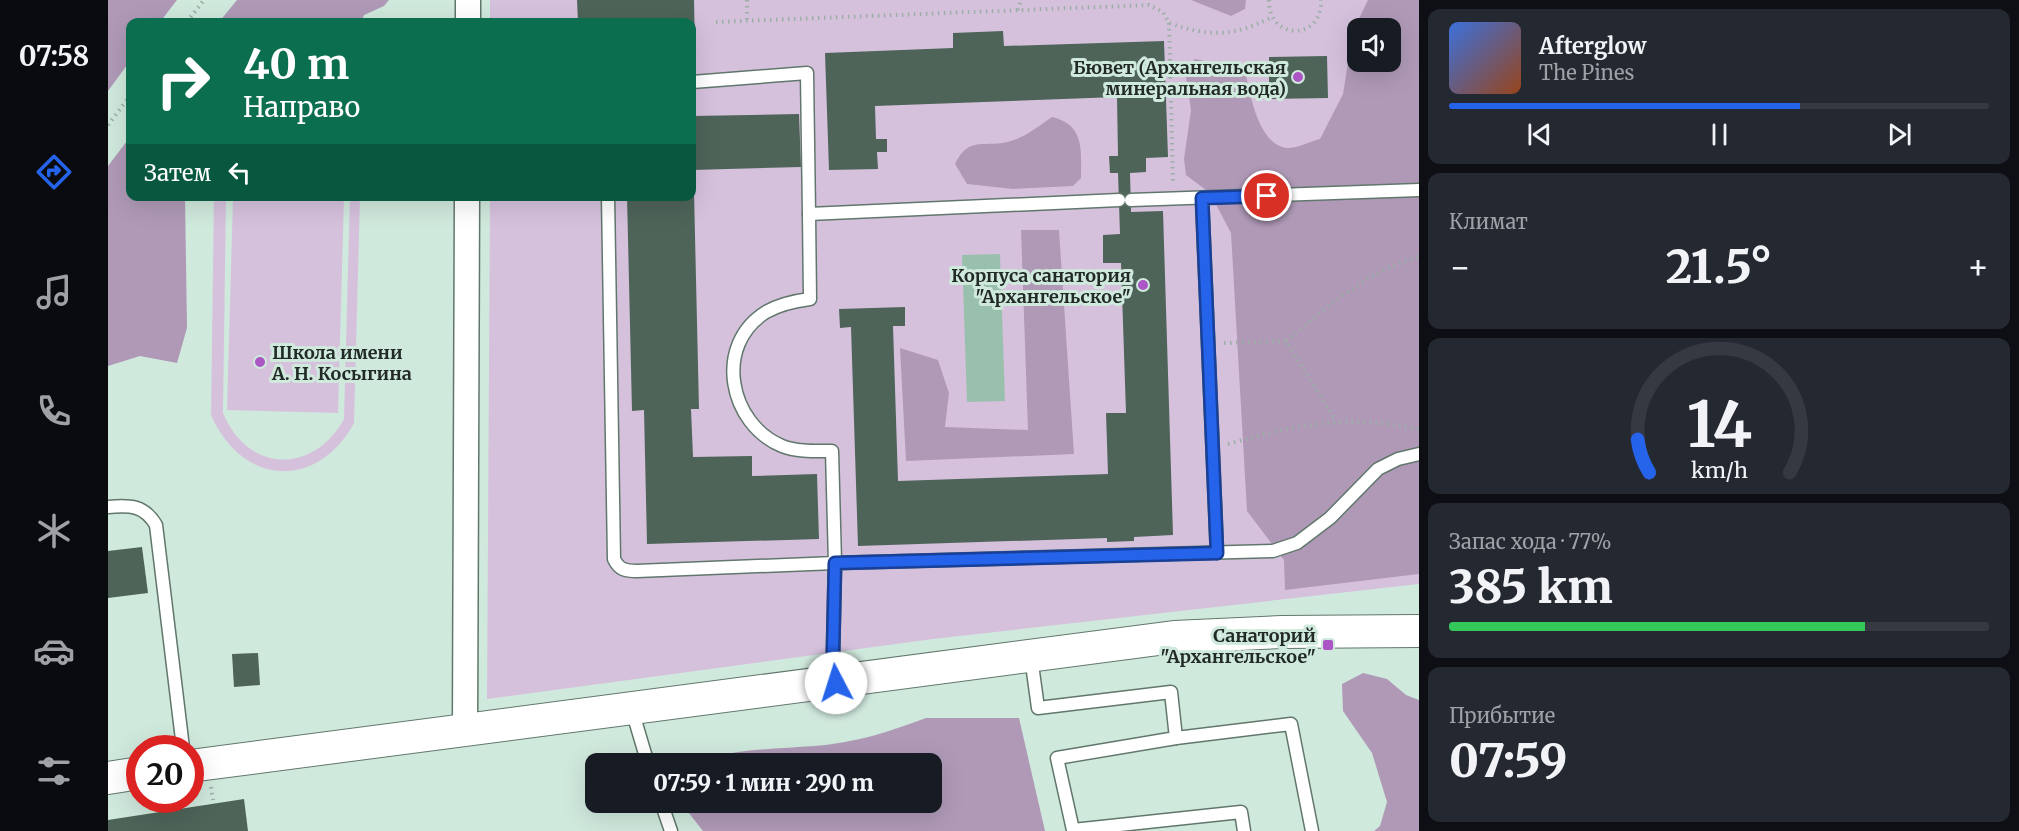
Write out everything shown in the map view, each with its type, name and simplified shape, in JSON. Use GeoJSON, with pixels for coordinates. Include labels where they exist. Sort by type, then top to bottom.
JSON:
{"type":"FeatureCollection","features":[{"type":"Feature","properties":{"kind":"street"},"geometry":{"type":"LineString","coordinates":[[468,0],[468,18]]}},
{"type":"Feature","properties":{"kind":"street"},"geometry":{"type":"LineString","coordinates":[[465,731],[467,201]]}},
{"type":"Feature","properties":{"kind":"street"},"geometry":{"type":"LineString","coordinates":[[204,764],[632,710],[1174,637],[1282,632],[1419,631]]}},
{"type":"Feature","properties":{"kind":"street"},"geometry":{"type":"LineString","coordinates":[[108,778],[126,775]]}},
{"type":"Feature","properties":{"kind":"lane"},"geometry":{"type":"LineString","coordinates":[[696,81],[807,73],[810,299],[786,302],[765,313],[756,321],[736,350],[733,374],[736,397],[746,419],[763,436],[784,447],[832,451],[835,563],[833,652],[836,683]]}},
{"type":"Feature","properties":{"kind":"lane"},"geometry":{"type":"LineString","coordinates":[[809,214],[1419,190]]}},
{"type":"Feature","properties":{"kind":"lane"},"geometry":{"type":"LineString","coordinates":[[1202,198],[1217,553]]}},
{"type":"Feature","properties":{"kind":"lane"},"geometry":{"type":"LineString","coordinates":[[608,201],[614,559],[617,566],[625,570],[1273,551],[1298,543],[1330,518],[1378,469],[1398,459],[1419,454]]}},
{"type":"Feature","properties":{"kind":"lane"},"geometry":{"type":"LineString","coordinates":[[108,507],[127,505],[140,508],[156,525],[181,735]]}},
{"type":"Feature","properties":{"kind":"lane"},"geometry":{"type":"LineString","coordinates":[[1031,657],[1038,708],[1171,692],[1176,738]]}},
{"type":"Feature","properties":{"kind":"lane"},"geometry":{"type":"LineString","coordinates":[[632,710],[645,753]]}},
{"type":"Feature","properties":{"kind":"lane"},"geometry":{"type":"LineString","coordinates":[[1244,831],[1240,812],[1073,830],[1057,758],[1176,738],[1291,724],[1312,831]]}},
{"type":"Feature","properties":{"kind":"lane"},"geometry":{"type":"LineString","coordinates":[[665,813],[671,831]]}},
{"type":"Feature","properties":{"kind":"path"},"geometry":{"type":"LineString","coordinates":[[190,18],[204,0]]}},
{"type":"Feature","properties":{"kind":"path"},"geometry":{"type":"LineString","coordinates":[[747,0],[747,21]]}},
{"type":"Feature","properties":{"kind":"path"},"geometry":{"type":"LineString","coordinates":[[1018,10],[1021,0]]}},
{"type":"Feature","properties":{"kind":"path"},"geometry":{"type":"LineString","coordinates":[[1145,0],[1149,5],[1163,12],[1169,23],[1174,200]]}},
{"type":"Feature","properties":{"kind":"path"},"geometry":{"type":"LineString","coordinates":[[1269,0],[1272,17],[1283,28],[1299,31],[1307,28],[1318,17],[1321,0]]}},
{"type":"Feature","properties":{"kind":"path"},"geometry":{"type":"LineString","coordinates":[[716,22],[1149,5]]}},
{"type":"Feature","properties":{"kind":"path"},"geometry":{"type":"LineString","coordinates":[[1169,23],[1211,34],[1248,29],[1272,17]]}},
{"type":"Feature","properties":{"kind":"path"},"geometry":{"type":"LineString","coordinates":[[108,124],[126,101]]}},
{"type":"Feature","properties":{"kind":"path"},"geometry":{"type":"LineString","coordinates":[[1209,343],[1286,341],[1346,291],[1399,263],[1419,256]]}},
{"type":"Feature","properties":{"kind":"path"},"geometry":{"type":"LineString","coordinates":[[1286,341],[1336,421]]}},
{"type":"Feature","properties":{"kind":"path"},"geometry":{"type":"LineString","coordinates":[[1213,448],[1284,429],[1336,421],[1379,421],[1419,429]]}},
{"type":"Feature","properties":{"kind":"shaded area"},"geometry":{"type":"Polygon","coordinates":[[[108,0],[177,0],[163,18],[126,18],[126,66],[108,91],[108,0]]]}},
{"type":"Feature","properties":{"kind":"shaded area"},"geometry":{"type":"Polygon","coordinates":[[[237,0],[389,0],[384,6],[364,15],[363,18],[222,18],[237,0]]]}},
{"type":"Feature","properties":{"kind":"shaded area"},"geometry":{"type":"Polygon","coordinates":[[[490,0],[1419,0],[1419,584],[933,639],[487,699],[490,201],[696,201],[696,18],[490,18],[490,0]]]}},
{"type":"Feature","properties":{"kind":"shaded area"},"geometry":{"type":"Polygon","coordinates":[[[1191,0],[1246,0],[1245,9],[1231,16],[1191,0]]]}},
{"type":"Feature","properties":{"kind":"shaded area"},"geometry":{"type":"Polygon","coordinates":[[[1368,0],[1419,0],[1419,574],[1285,590],[1284,560],[1247,511],[1231,233],[1210,193],[1186,175],[1184,159],[1191,110],[1185,71],[1195,59],[1245,70],[1253,104],[1263,129],[1278,145],[1288,148],[1320,139],[1343,94],[1347,69],[1347,72],[1401,72],[1401,18],[1359,18],[1368,0]]]}},
{"type":"Feature","properties":{"kind":"shaded area"},"geometry":{"type":"Polygon","coordinates":[[[1052,117],[1070,126],[1076,132],[1079,140],[1081,178],[1073,186],[1013,189],[967,184],[955,164],[966,149],[979,144],[1002,143],[1017,139],[1052,117]]]}},
{"type":"Feature","properties":{"kind":"shaded area"},"geometry":{"type":"Polygon","coordinates":[[[126,142],[126,201],[185,201],[187,328],[177,363],[140,356],[108,366],[108,166],[126,142]]]}},
{"type":"Feature","properties":{"kind":"shaded area"},"geometry":{"type":"Polygon","coordinates":[[[214,201],[226,201],[223,413],[234,433],[248,447],[264,456],[281,460],[299,458],[316,450],[331,437],[344,419],[350,201],[360,201],[354,423],[339,445],[320,460],[301,469],[280,471],[260,467],[241,456],[225,439],[211,415],[214,201]]]}},
{"type":"Feature","properties":{"kind":"shaded area"},"geometry":{"type":"Polygon","coordinates":[[[233,201],[344,201],[338,413],[227,410],[233,201]]]}},
{"type":"Feature","properties":{"kind":"shaded area"},"geometry":{"type":"Polygon","coordinates":[[[1021,230],[1059,230],[1074,454],[906,461],[900,348],[938,360],[949,393],[945,427],[1028,430],[1021,230]]]}},
{"type":"Feature","properties":{"kind":"shaded area"},"geometry":{"type":"Polygon","coordinates":[[[1000,254],[1005,401],[967,402],[962,255],[1000,254]]]}},
{"type":"Feature","properties":{"kind":"shaded area"},"geometry":{"type":"Polygon","coordinates":[[[1363,673],[1387,679],[1406,695],[1419,700],[1419,831],[1374,831],[1380,826],[1387,802],[1372,753],[1343,711],[1342,684],[1363,673]]]}},
{"type":"Feature","properties":{"kind":"shaded area"},"geometry":{"type":"Polygon","coordinates":[[[926,718],[1019,718],[1045,831],[703,831],[689,813],[942,813],[942,753],[732,753],[815,746],[858,740],[926,718]]]}},
{"type":"Feature","properties":{"kind":"building"},"geometry":{"type":"Polygon","coordinates":[[[577,0],[694,0],[694,18],[578,18],[577,0]]]}},
{"type":"Feature","properties":{"kind":"building","name":"Корпуса санатория \"Архангельское\""},"geometry":{"type":"Polygon","coordinates":[[[1003,31],[1004,46],[1164,41],[1168,157],[1146,158],[1146,172],[1130,173],[1131,212],[1163,211],[1173,535],[1134,537],[1134,541],[1107,542],[1107,538],[858,546],[851,327],[840,328],[839,309],[905,307],[905,326],[893,326],[898,481],[1108,474],[1106,413],[1126,413],[1121,263],[1103,263],[1103,235],[1120,234],[1118,173],[1110,173],[1109,156],[1118,156],[1117,97],[875,106],[876,139],[887,139],[887,152],[877,152],[878,169],[829,170],[825,53],[953,48],[953,33],[1003,31]]]}},
{"type":"Feature","properties":{"kind":"building","name":"Бювет (Архангельская минеральная вода)"},"geometry":{"type":"Polygon","coordinates":[[[1327,56],[1328,98],[1269,99],[1269,57],[1327,56]]]}},
{"type":"Feature","properties":{"kind":"building"},"geometry":{"type":"Polygon","coordinates":[[[799,114],[801,167],[696,170],[696,116],[799,114]]]}},
{"type":"Feature","properties":{"kind":"building"},"geometry":{"type":"Polygon","coordinates":[[[627,201],[694,201],[699,409],[691,409],[693,457],[752,456],[752,476],[817,474],[819,539],[647,544],[644,410],[632,411],[627,201]]]}},
{"type":"Feature","properties":{"kind":"building"},"geometry":{"type":"Polygon","coordinates":[[[142,547],[148,593],[108,598],[108,551],[142,547]]]}},
{"type":"Feature","properties":{"kind":"building"},"geometry":{"type":"Polygon","coordinates":[[[258,653],[260,685],[234,687],[232,654],[258,653]]]}},
{"type":"Feature","properties":{"kind":"building"},"geometry":{"type":"Polygon","coordinates":[[[244,799],[248,831],[108,831],[108,820],[153,813],[204,813],[204,805],[244,799]]]}},
{"type":"Feature","properties":{"kind":"place","name":"Бювет (Архангельская минеральная вода)"},"geometry":{"type":"Point","coordinates":[1298,77]}},
{"type":"Feature","properties":{"kind":"place","name":"Корпуса санатория \"Архангельское\""},"geometry":{"type":"Point","coordinates":[1143,285]}},
{"type":"Feature","properties":{"kind":"place","name":"Школа имени А. Н. Косыгина"},"geometry":{"type":"Point","coordinates":[260,362]}},
{"type":"Feature","properties":{"kind":"place","name":"Санаторий \"Архангельское\""},"geometry":{"type":"Point","coordinates":[1328,645]}},
{"type":"Feature","properties":{"kind":"route"},"geometry":{"type":"LineString","coordinates":[[836,683],[833,652],[835,563],[1217,553],[1202,198],[1267,196]]}}]}
